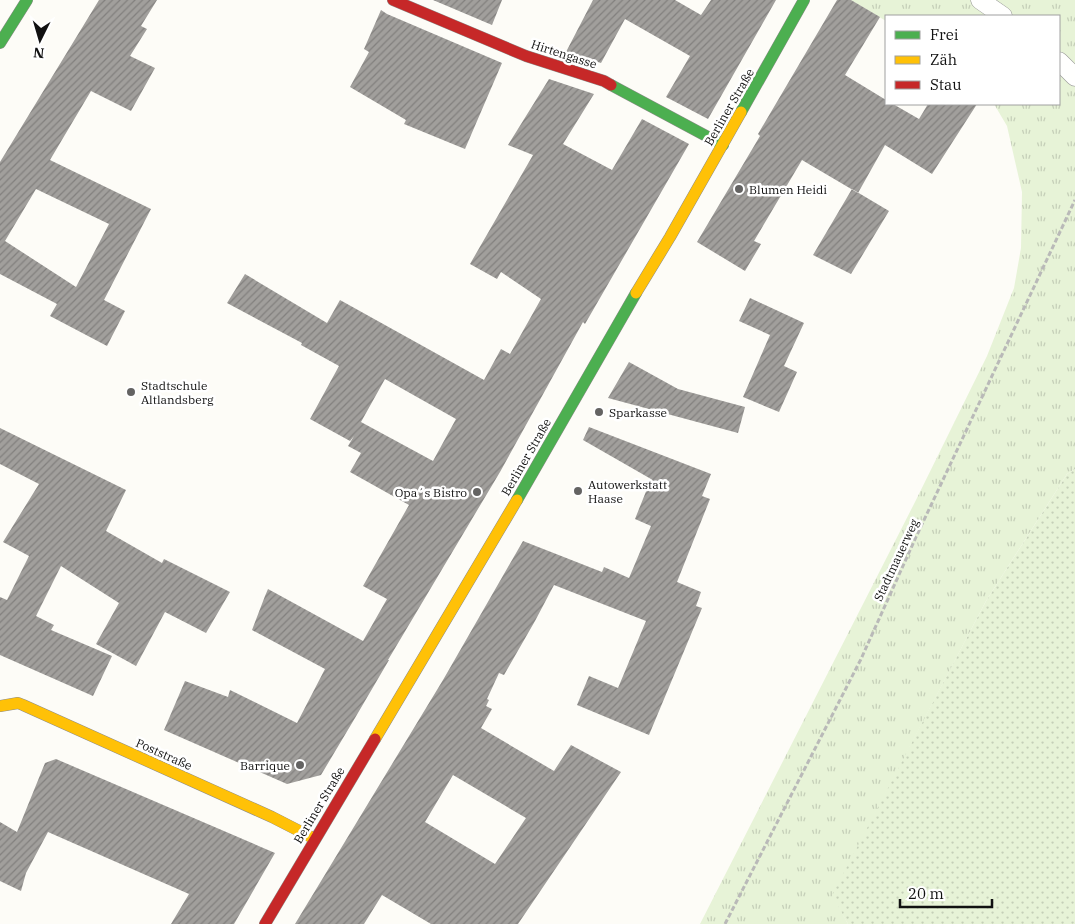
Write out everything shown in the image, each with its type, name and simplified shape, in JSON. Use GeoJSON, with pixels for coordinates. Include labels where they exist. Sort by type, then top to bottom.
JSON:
{"type":"FeatureCollection","features":[{"type":"Feature","properties":{"kind":"street"},"geometry":{"type":"LineString","coordinates":[[0,43],[27,0]]}},
{"type":"Feature","properties":{"kind":"street","name":"Hirtengasse"},"geometry":{"type":"LineString","coordinates":[[392,0],[526,56],[604,81],[723,144]]}},
{"type":"Feature","properties":{"kind":"street","name":"Berliner Straße"},"geometry":{"type":"LineString","coordinates":[[265,924],[512,508],[723,144],[804,0]]}},
{"type":"Feature","properties":{"kind":"street","name":"Poststraße"},"geometry":{"type":"LineString","coordinates":[[0,706],[18,703],[23,705],[272,817],[315,839]]}},
{"type":"Feature","properties":{"kind":"lane"},"geometry":{"type":"LineString","coordinates":[[980,0],[1002,15]]}},
{"type":"Feature","properties":{"kind":"lane"},"geometry":{"type":"LineString","coordinates":[[1060,62],[1075,76]]}},
{"type":"Feature","properties":{"kind":"path","name":"Stadtmauerweg"},"geometry":{"type":"LineString","coordinates":[[725,924],[861,659],[916,537],[1075,200]]}},
{"type":"Feature","properties":{"kind":"green space"},"geometry":{"type":"Polygon","coordinates":[[[851,0],[1075,0],[1075,469],[1067,474],[986,601],[832,895],[848,924],[700,924],[915,502],[987,356],[1014,288],[1021,248],[1022,192],[1007,126],[995,105],[1060,105],[1060,15],[885,15],[885,20],[851,0]]]}},
{"type":"Feature","properties":{"kind":"green space"},"geometry":{"type":"Polygon","coordinates":[[[1075,469],[1075,924],[848,924],[831,895],[986,601],[1067,474],[1075,469]]]}},
{"type":"Feature","properties":{"kind":"building"},"geometry":{"type":"Polygon","coordinates":[[[99,0],[157,0],[141,26],[147,29],[130,56],[155,68],[131,111],[91,91],[50,160],[151,209],[104,300],[125,311],[107,346],[50,316],[57,304],[0,274],[0,162],[99,0]],[[36,189],[5,241],[76,287],[109,224],[36,189]]]}},
{"type":"Feature","properties":{"kind":"building"},"geometry":{"type":"Polygon","coordinates":[[[433,0],[502,0],[492,25],[433,0]]]}},
{"type":"Feature","properties":{"kind":"building"},"geometry":{"type":"Polygon","coordinates":[[[593,0],[675,0],[701,15],[711,0],[776,0],[708,119],[666,97],[690,56],[625,19],[601,63],[566,52],[593,0]]]}},
{"type":"Feature","properties":{"kind":"building"},"geometry":{"type":"Polygon","coordinates":[[[837,0],[851,0],[880,17],[845,75],[885,99],[885,105],[895,105],[919,119],[927,105],[976,105],[932,174],[885,145],[858,193],[802,160],[754,241],[761,244],[745,271],[697,242],[760,136],[758,134],[837,0]]]}},
{"type":"Feature","properties":{"kind":"building"},"geometry":{"type":"Polygon","coordinates":[[[381,10],[502,63],[465,149],[404,124],[406,120],[350,87],[369,52],[364,49],[381,10]]]}},
{"type":"Feature","properties":{"kind":"building"},"geometry":{"type":"Polygon","coordinates":[[[549,79],[594,94],[563,144],[612,170],[642,119],[689,144],[585,324],[583,322],[500,472],[321,775],[287,784],[164,730],[185,681],[228,697],[230,690],[297,723],[325,669],[252,630],[268,589],[363,641],[387,599],[363,586],[409,505],[350,472],[361,453],[348,446],[354,436],[350,441],[310,419],[339,366],[301,345],[302,343],[227,303],[245,274],[327,323],[340,300],[484,380],[501,349],[510,354],[541,299],[501,272],[497,279],[470,264],[533,155],[508,145],[549,79]],[[385,379],[361,422],[433,461],[456,419],[385,379]]]}},
{"type":"Feature","properties":{"kind":"building"},"geometry":{"type":"Polygon","coordinates":[[[852,189],[889,211],[851,274],[813,255],[852,189]]]}},
{"type":"Feature","properties":{"kind":"building"},"geometry":{"type":"Polygon","coordinates":[[[750,298],[804,323],[784,366],[797,372],[779,412],[743,397],[770,335],[739,321],[750,298]]]}},
{"type":"Feature","properties":{"kind":"building"},"geometry":{"type":"Polygon","coordinates":[[[629,362],[678,389],[745,407],[738,433],[608,398],[629,362]]]}},
{"type":"Feature","properties":{"kind":"building"},"geometry":{"type":"Polygon","coordinates":[[[589,427],[711,474],[702,496],[710,499],[677,582],[701,592],[696,606],[702,608],[649,735],[577,705],[589,676],[618,688],[646,621],[554,585],[504,675],[499,673],[487,699],[489,700],[486,706],[492,709],[481,728],[554,771],[571,745],[621,772],[518,924],[431,924],[382,895],[364,924],[295,924],[443,680],[523,541],[602,572],[604,567],[629,578],[651,526],[635,519],[651,479],[583,440],[589,427]],[[453,775],[425,822],[495,864],[526,818],[453,775]]]}},
{"type":"Feature","properties":{"kind":"building"},"geometry":{"type":"Polygon","coordinates":[[[0,428],[126,490],[106,531],[162,563],[164,559],[230,592],[206,633],[165,612],[136,666],[96,644],[119,603],[61,566],[36,616],[54,625],[51,630],[112,656],[93,696],[0,655],[0,597],[7,600],[29,556],[3,542],[39,484],[0,464],[0,428]]]}},
{"type":"Feature","properties":{"kind":"building"},"geometry":{"type":"Polygon","coordinates":[[[56,759],[275,853],[234,924],[171,924],[189,894],[48,832],[26,873],[21,891],[0,881],[0,822],[17,832],[45,763],[56,759]]]}},
{"type":"Feature","properties":{"kind":"traffic: fast"},"geometry":{"type":"LineString","coordinates":[[0,43],[27,0]]}},
{"type":"Feature","properties":{"kind":"traffic: fast"},"geometry":{"type":"LineString","coordinates":[[741,112],[804,0]]}},
{"type":"Feature","properties":{"kind":"traffic: fast"},"geometry":{"type":"LineString","coordinates":[[611,85],[723,145]]}},
{"type":"Feature","properties":{"kind":"traffic: fast"},"geometry":{"type":"LineString","coordinates":[[517,500],[636,293]]}},
{"type":"Feature","properties":{"kind":"traffic: slow"},"geometry":{"type":"LineString","coordinates":[[636,293],[741,112]]}},
{"type":"Feature","properties":{"kind":"traffic: slow"},"geometry":{"type":"LineString","coordinates":[[375,739],[517,500]]}},
{"type":"Feature","properties":{"kind":"traffic: slow"},"geometry":{"type":"LineString","coordinates":[[0,706],[18,703],[23,705],[272,817],[315,839]]}},
{"type":"Feature","properties":{"kind":"traffic: jam"},"geometry":{"type":"LineString","coordinates":[[393,0],[526,56],[604,81],[611,85]]}},
{"type":"Feature","properties":{"kind":"traffic: jam"},"geometry":{"type":"LineString","coordinates":[[265,924],[375,739]]}},
{"type":"Feature","properties":{"kind":"place","name":"Blumen Heidi"},"geometry":{"type":"Point","coordinates":[739,189]}},
{"type":"Feature","properties":{"kind":"place","name":"Stadtschule Altlandsberg"},"geometry":{"type":"Point","coordinates":[131,392]}},
{"type":"Feature","properties":{"kind":"place","name":"Sparkasse"},"geometry":{"type":"Point","coordinates":[599,412]}},
{"type":"Feature","properties":{"kind":"place","name":"Autowerkstatt Haase"},"geometry":{"type":"Point","coordinates":[578,491]}},
{"type":"Feature","properties":{"kind":"place","name":"Opa´s Bistro"},"geometry":{"type":"Point","coordinates":[477,492]}},
{"type":"Feature","properties":{"kind":"place","name":"Barrique"},"geometry":{"type":"Point","coordinates":[300,765]}}]}
